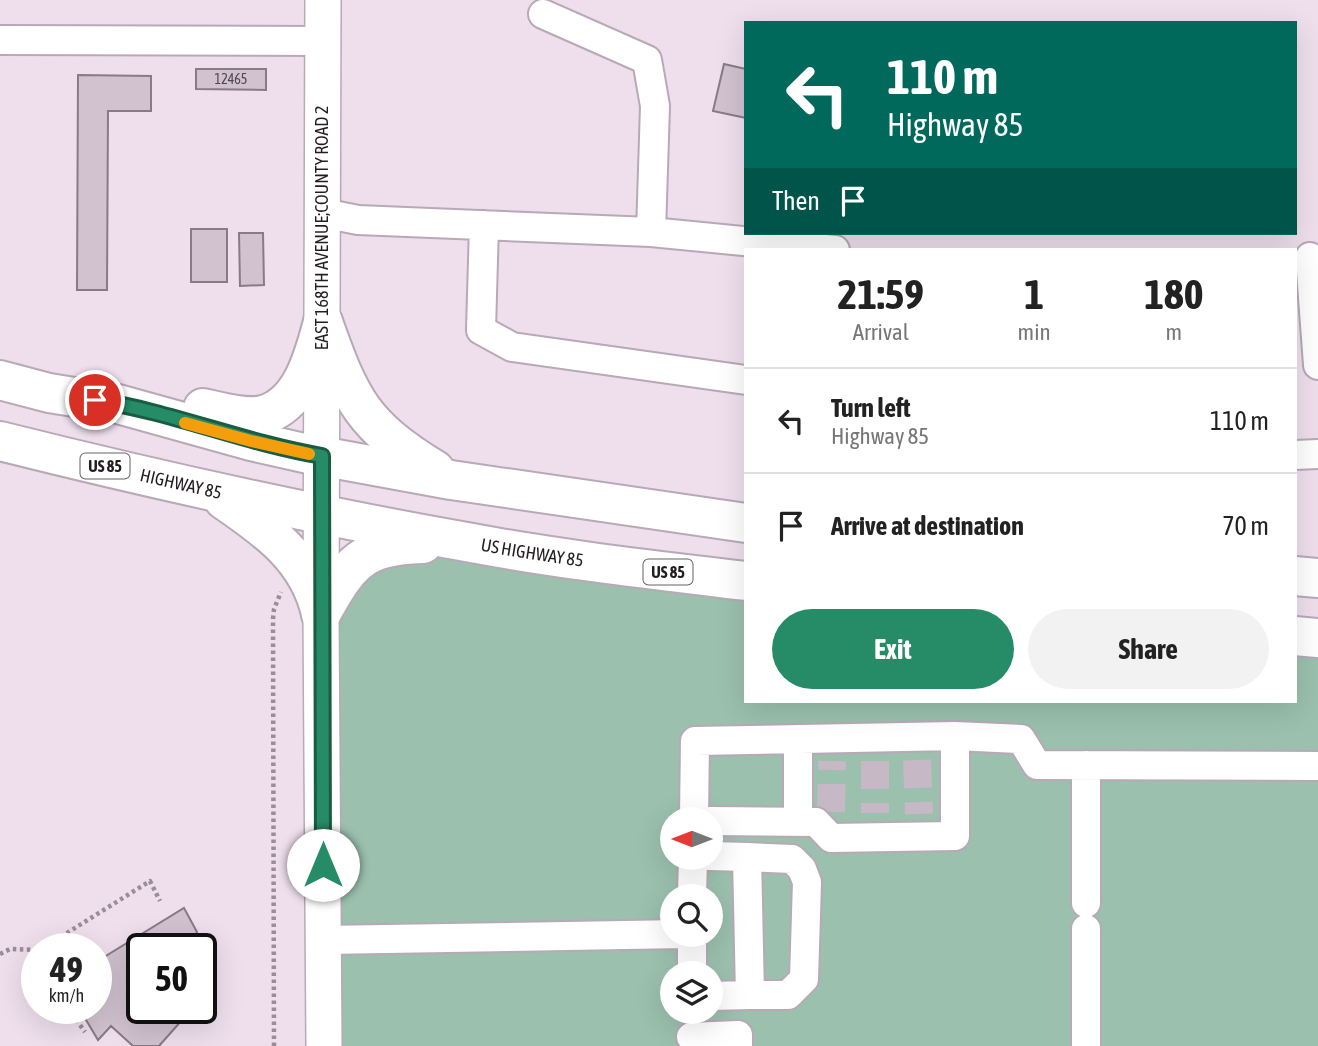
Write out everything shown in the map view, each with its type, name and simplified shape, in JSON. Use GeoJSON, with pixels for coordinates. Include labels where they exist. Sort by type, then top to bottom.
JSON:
{"type":"FeatureCollection","features":[{"type":"Feature","properties":{"kind":"highway"},"geometry":{"type":"LineString","coordinates":[[118,404],[177,402],[242,415],[261,416],[282,404],[300,384],[311,366],[323,322]]}},
{"type":"Feature","properties":{"kind":"highway"},"geometry":{"type":"LineString","coordinates":[[323,322],[349,392],[369,419],[393,443],[451,480]]}},
{"type":"Feature","properties":{"kind":"highway"},"geometry":{"type":"LineString","coordinates":[[0,380],[49,393],[118,404],[251,441],[322,456],[451,480],[744,523]]}},
{"type":"Feature","properties":{"kind":"highway","name":"HIGHWAY 85"},"geometry":{"type":"LineString","coordinates":[[0,441],[322,515]]}},
{"type":"Feature","properties":{"kind":"highway"},"geometry":{"type":"LineString","coordinates":[[211,491],[275,536],[300,565],[317,596],[321,614]]}},
{"type":"Feature","properties":{"kind":"highway","name":"US HIGHWAY 85"},"geometry":{"type":"LineString","coordinates":[[322,515],[474,544],[744,581]]}},
{"type":"Feature","properties":{"kind":"highway"},"geometry":{"type":"LineString","coordinates":[[321,614],[346,571],[371,552],[398,545],[474,544]]}},
{"type":"Feature","properties":{"kind":"highway"},"geometry":{"type":"LineString","coordinates":[[1297,576],[1318,578]]}},
{"type":"Feature","properties":{"kind":"highway"},"geometry":{"type":"LineString","coordinates":[[1297,636],[1318,638]]}},
{"type":"Feature","properties":{"kind":"main road","name":"EAST 168TH AVENUE;COUNTY ROAD 2"},"geometry":{"type":"LineString","coordinates":[[323,0],[321,614],[324,1046]]}},
{"type":"Feature","properties":{"kind":"lane"},"geometry":{"type":"LineString","coordinates":[[543,14],[648,60],[655,106],[651,232]]}},
{"type":"Feature","properties":{"kind":"lane"},"geometry":{"type":"LineString","coordinates":[[0,40],[323,41]]}},
{"type":"Feature","properties":{"kind":"lane"},"geometry":{"type":"LineString","coordinates":[[323,213],[358,220],[651,232],[815,248]]}},
{"type":"Feature","properties":{"kind":"lane"},"geometry":{"type":"LineString","coordinates":[[484,225],[481,330],[512,347],[744,380]]}},
{"type":"Feature","properties":{"kind":"lane"},"geometry":{"type":"LineString","coordinates":[[1307,257],[1318,365]]}},
{"type":"Feature","properties":{"kind":"lane"},"geometry":{"type":"LineString","coordinates":[[1297,455],[1318,454]]}},
{"type":"Feature","properties":{"kind":"lane"},"geometry":{"type":"LineString","coordinates":[[723,821],[919,825],[955,836],[955,736]]}},
{"type":"Feature","properties":{"kind":"lane"},"geometry":{"type":"LineString","coordinates":[[694,807],[695,741],[798,740],[831,750],[917,749],[955,736],[1021,739],[1037,765],[1318,766]]}},
{"type":"Feature","properties":{"kind":"lane"},"geometry":{"type":"LineString","coordinates":[[798,740],[798,822]]}},
{"type":"Feature","properties":{"kind":"lane"},"geometry":{"type":"LineString","coordinates":[[1086,765],[1086,1046]]}},
{"type":"Feature","properties":{"kind":"lane"},"geometry":{"type":"LineString","coordinates":[[723,856],[792,859],[802,869],[807,882],[804,979],[788,995],[723,996]]}},
{"type":"Feature","properties":{"kind":"lane"},"geometry":{"type":"LineString","coordinates":[[747,857],[750,995]]}},
{"type":"Feature","properties":{"kind":"lane"},"geometry":{"type":"LineString","coordinates":[[323,940],[660,934]]}},
{"type":"Feature","properties":{"kind":"lane"},"geometry":{"type":"LineString","coordinates":[[691,1032],[738,1035],[738,1046]]}},
{"type":"Feature","properties":{"kind":"path"},"geometry":{"type":"LineString","coordinates":[[274,1046],[273,620],[280,593],[300,565]]}},
{"type":"Feature","properties":{"kind":"path"},"geometry":{"type":"LineString","coordinates":[[67,933],[150,881],[160,901]]}},
{"type":"Feature","properties":{"kind":"path"},"geometry":{"type":"LineString","coordinates":[[0,954],[10,949],[21,949]]}},
{"type":"Feature","properties":{"kind":"path"},"geometry":{"type":"LineString","coordinates":[[79,1024],[85,1032]]}},
{"type":"Feature","properties":{"kind":"green space"},"geometry":{"type":"Polygon","coordinates":[[[384,548],[744,581],[744,703],[1297,703],[1297,636],[1318,638],[1318,1046],[324,1046],[339,582],[384,548]]]}},
{"type":"Feature","properties":{"kind":"building"},"geometry":{"type":"Polygon","coordinates":[[[724,64],[744,69],[744,118],[713,111],[724,64]]]}},
{"type":"Feature","properties":{"kind":"building"},"geometry":{"type":"Polygon","coordinates":[[[196,69],[266,69],[266,90],[196,89],[196,69]]]}},
{"type":"Feature","properties":{"kind":"building"},"geometry":{"type":"Polygon","coordinates":[[[78,75],[151,76],[151,111],[108,111],[107,290],[77,290],[78,75]]]}},
{"type":"Feature","properties":{"kind":"building"},"geometry":{"type":"Polygon","coordinates":[[[191,229],[227,229],[227,282],[191,282],[191,229]]]}},
{"type":"Feature","properties":{"kind":"building"},"geometry":{"type":"Polygon","coordinates":[[[239,233],[263,233],[264,285],[240,286],[239,233]]]}},
{"type":"Feature","properties":{"kind":"building"},"geometry":{"type":"Polygon","coordinates":[[[184,908],[197,932],[196,933],[143,933],[184,908]]]}},
{"type":"Feature","properties":{"kind":"building"},"geometry":{"type":"Polygon","coordinates":[[[126,944],[126,1024],[179,1024],[159,1046],[133,1046],[111,1026],[98,1040],[88,1024],[112,1024],[112,952],[126,944]]]}},
{"type":"Feature","properties":{"kind":"tunnel"},"geometry":{"type":"LineString","coordinates":[[917,760],[919,814]]}},
{"type":"Feature","properties":{"kind":"tunnel"},"geometry":{"type":"LineString","coordinates":[[831,812],[832,761]]}},
{"type":"Feature","properties":{"kind":"tunnel"},"geometry":{"type":"LineString","coordinates":[[875,761],[875,813]]}},
{"type":"Feature","properties":{"kind":"slow traffic"},"geometry":{"type":"LineString","coordinates":[[185,423],[309,454]]}},
{"type":"Feature","properties":{"kind":"route"},"geometry":{"type":"LineString","coordinates":[[95,400],[251,441],[322,456],[323,865]]}}]}
